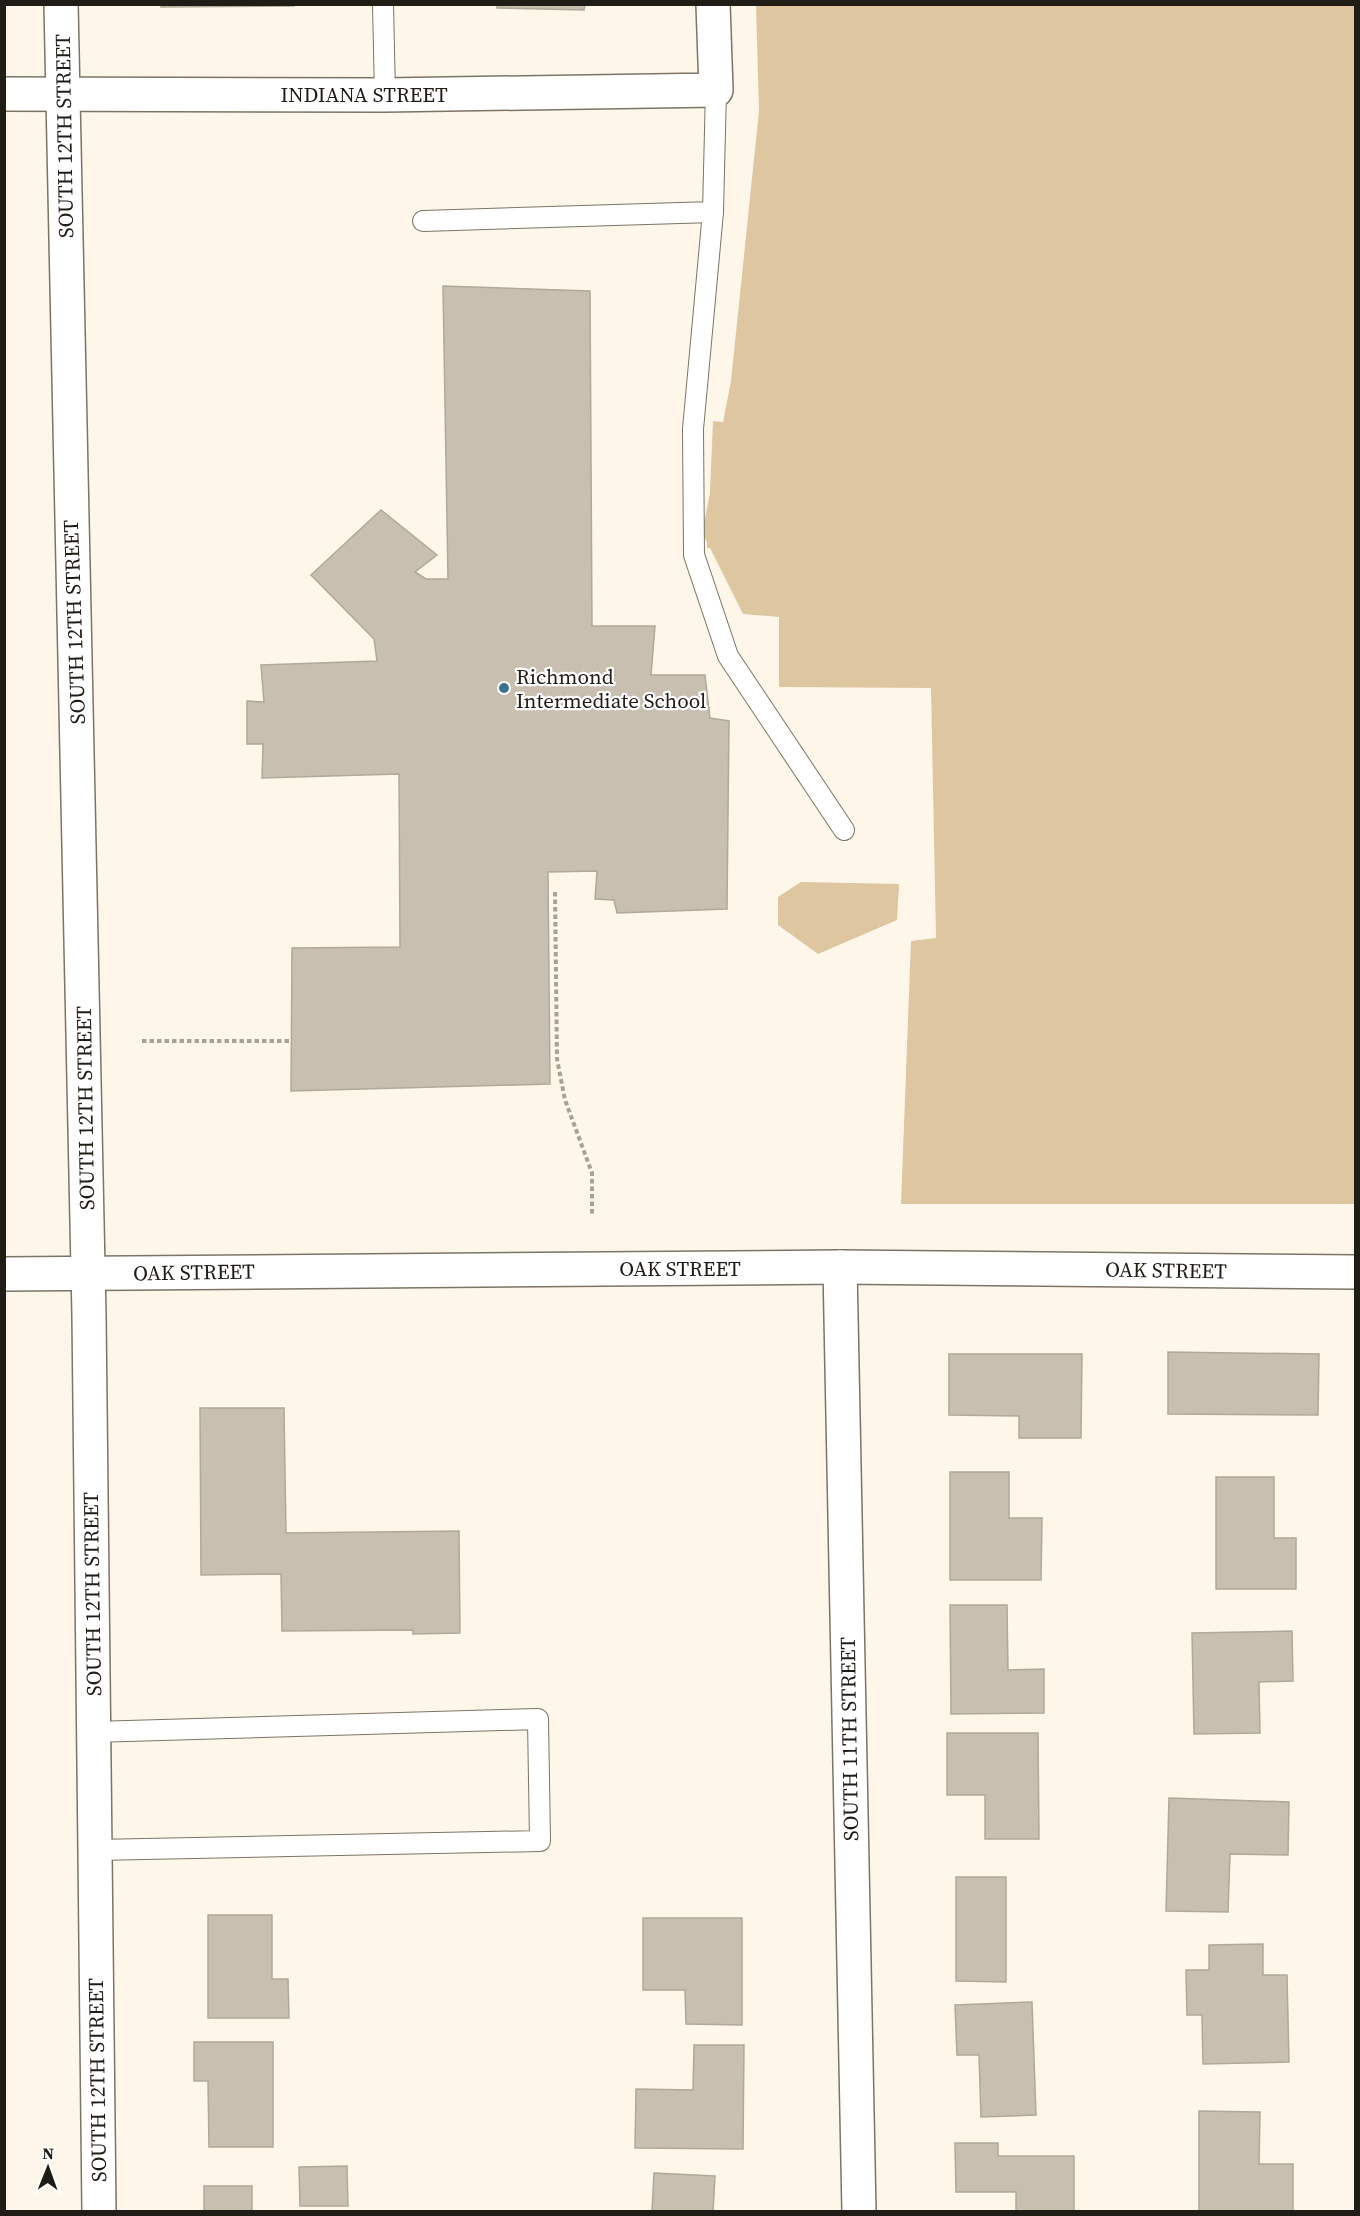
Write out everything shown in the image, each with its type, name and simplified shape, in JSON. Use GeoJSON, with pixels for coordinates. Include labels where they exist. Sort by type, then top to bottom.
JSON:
{"type":"FeatureCollection","features":[{"type":"Feature","properties":{"kind":"street","name":"SOUTH 12TH STREET"},"geometry":{"type":"LineString","coordinates":[[62,4],[70,494],[74,558],[88,1273],[99,2211]]}},
{"type":"Feature","properties":{"kind":"street"},"geometry":{"type":"LineString","coordinates":[[713,4],[716,86]]}},
{"type":"Feature","properties":{"kind":"street","name":"INDIANA STREET"},"geometry":{"type":"LineString","coordinates":[[4,94],[385,95],[716,86]]}},
{"type":"Feature","properties":{"kind":"street","name":"OAK STREET"},"geometry":{"type":"LineString","coordinates":[[4,1274],[840,1267],[1356,1272]]}},
{"type":"Feature","properties":{"kind":"street","name":"SOUTH 11TH STREET"},"geometry":{"type":"LineString","coordinates":[[840,1267],[859,2211]]}},
{"type":"Feature","properties":{"kind":"lane"},"geometry":{"type":"LineString","coordinates":[[383,4],[385,95]]}},
{"type":"Feature","properties":{"kind":"lane"},"geometry":{"type":"LineString","coordinates":[[716,86],[712,212],[693,429],[694,555],[728,656],[844,830]]}},
{"type":"Feature","properties":{"kind":"lane"},"geometry":{"type":"LineString","coordinates":[[423,220],[712,212]]}},
{"type":"Feature","properties":{"kind":"lane"},"geometry":{"type":"LineString","coordinates":[[93,1732],[538,1719],[540,1841],[95,1850]]}},
{"type":"Feature","properties":{"kind":"path"},"geometry":{"type":"LineString","coordinates":[[555,892],[557,1059],[566,1100],[592,1173],[592,1216]]}},
{"type":"Feature","properties":{"kind":"path"},"geometry":{"type":"LineString","coordinates":[[142,1041],[292,1041]]}},
{"type":"Feature","properties":{"kind":"shaded area"},"geometry":{"type":"Polygon","coordinates":[[[756,5],[1355,5],[1355,1204],[901,1204],[911,941],[936,938],[931,688],[779,687],[779,617],[743,614],[710,548],[707,548],[707,542],[702,533],[710,493],[713,421],[723,422],[731,381],[759,111],[756,5]]]}},
{"type":"Feature","properties":{"kind":"shaded area"},"geometry":{"type":"Polygon","coordinates":[[[801,882],[899,884],[897,920],[818,954],[778,925],[778,897],[801,882]]]}},
{"type":"Feature","properties":{"kind":"building"},"geometry":{"type":"Polygon","coordinates":[[[161,4],[294,4],[294,6],[161,7],[161,4]]]}},
{"type":"Feature","properties":{"kind":"building"},"geometry":{"type":"Polygon","coordinates":[[[497,4],[585,4],[584,10],[497,8],[497,4]]]}},
{"type":"Feature","properties":{"kind":"building"},"geometry":{"type":"Polygon","coordinates":[[[443,286],[590,291],[592,626],[655,626],[651,675],[705,675],[710,718],[729,721],[727,909],[617,913],[614,900],[595,899],[597,871],[548,872],[550,1084],[291,1091],[292,948],[400,947],[399,774],[262,778],[263,744],[247,744],[247,701],[264,702],[261,665],[377,661],[374,639],[311,575],[381,510],[437,555],[415,572],[426,579],[448,579],[443,286]]]}},
{"type":"Feature","properties":{"kind":"building"},"geometry":{"type":"Polygon","coordinates":[[[1168,1352],[1319,1354],[1318,1415],[1168,1414],[1168,1352]]]}},
{"type":"Feature","properties":{"kind":"building"},"geometry":{"type":"Polygon","coordinates":[[[949,1354],[1082,1354],[1081,1438],[1019,1438],[1019,1416],[949,1415],[949,1354]]]}},
{"type":"Feature","properties":{"kind":"building"},"geometry":{"type":"Polygon","coordinates":[[[200,1408],[284,1408],[286,1533],[459,1531],[460,1633],[413,1634],[413,1630],[282,1631],[281,1574],[201,1575],[200,1408]]]}},
{"type":"Feature","properties":{"kind":"building"},"geometry":{"type":"Polygon","coordinates":[[[950,1472],[1009,1472],[1009,1518],[1042,1518],[1041,1580],[950,1580],[950,1472]]]}},
{"type":"Feature","properties":{"kind":"building"},"geometry":{"type":"Polygon","coordinates":[[[1216,1477],[1274,1477],[1274,1538],[1296,1538],[1296,1589],[1216,1589],[1216,1477]]]}},
{"type":"Feature","properties":{"kind":"building"},"geometry":{"type":"Polygon","coordinates":[[[950,1605],[1007,1605],[1008,1670],[1044,1669],[1044,1713],[951,1714],[950,1605]]]}},
{"type":"Feature","properties":{"kind":"building"},"geometry":{"type":"Polygon","coordinates":[[[1292,1631],[1293,1681],[1259,1682],[1260,1733],[1194,1734],[1192,1633],[1292,1631]]]}},
{"type":"Feature","properties":{"kind":"building"},"geometry":{"type":"Polygon","coordinates":[[[947,1733],[1038,1733],[1039,1839],[985,1839],[985,1795],[947,1795],[947,1733]]]}},
{"type":"Feature","properties":{"kind":"building"},"geometry":{"type":"Polygon","coordinates":[[[1169,1798],[1289,1802],[1288,1855],[1230,1854],[1228,1912],[1166,1911],[1169,1798]]]}},
{"type":"Feature","properties":{"kind":"building"},"geometry":{"type":"Polygon","coordinates":[[[956,1877],[1006,1877],[1006,1982],[956,1981],[956,1877]]]}},
{"type":"Feature","properties":{"kind":"building"},"geometry":{"type":"Polygon","coordinates":[[[208,1915],[272,1915],[272,1979],[288,1979],[289,2018],[208,2018],[208,1915]]]}},
{"type":"Feature","properties":{"kind":"building"},"geometry":{"type":"Polygon","coordinates":[[[643,1918],[742,1918],[742,2025],[686,2024],[685,1990],[643,1990],[643,1918]]]}},
{"type":"Feature","properties":{"kind":"building"},"geometry":{"type":"Polygon","coordinates":[[[1263,1944],[1263,1975],[1287,1975],[1289,2062],[1203,2064],[1202,2015],[1187,2015],[1186,1970],[1209,1970],[1209,1945],[1263,1944]]]}},
{"type":"Feature","properties":{"kind":"building"},"geometry":{"type":"Polygon","coordinates":[[[1032,2002],[1036,2115],[981,2117],[979,2055],[957,2055],[955,2005],[1032,2002]]]}},
{"type":"Feature","properties":{"kind":"building"},"geometry":{"type":"Polygon","coordinates":[[[194,2042],[273,2042],[273,2147],[209,2147],[208,2081],[194,2081],[194,2042]]]}},
{"type":"Feature","properties":{"kind":"building"},"geometry":{"type":"Polygon","coordinates":[[[694,2045],[744,2045],[743,2149],[635,2148],[636,2089],[693,2090],[694,2045]]]}},
{"type":"Feature","properties":{"kind":"building"},"geometry":{"type":"Polygon","coordinates":[[[1199,2111],[1260,2112],[1259,2164],[1293,2164],[1293,2212],[1199,2212],[1199,2111]]]}},
{"type":"Feature","properties":{"kind":"building"},"geometry":{"type":"Polygon","coordinates":[[[955,2143],[998,2143],[998,2156],[1074,2156],[1074,2212],[1016,2212],[1016,2192],[956,2192],[955,2143]]]}},
{"type":"Feature","properties":{"kind":"building"},"geometry":{"type":"Polygon","coordinates":[[[347,2166],[348,2206],[300,2206],[299,2167],[347,2166]]]}},
{"type":"Feature","properties":{"kind":"building"},"geometry":{"type":"Polygon","coordinates":[[[654,2173],[715,2176],[713,2212],[652,2212],[654,2173]]]}},
{"type":"Feature","properties":{"kind":"building"},"geometry":{"type":"Polygon","coordinates":[[[204,2186],[252,2186],[252,2212],[204,2212],[204,2186]]]}},
{"type":"Feature","properties":{"kind":"place","name":"Richmond Intermediate School"},"geometry":{"type":"Point","coordinates":[504,688]}}]}
